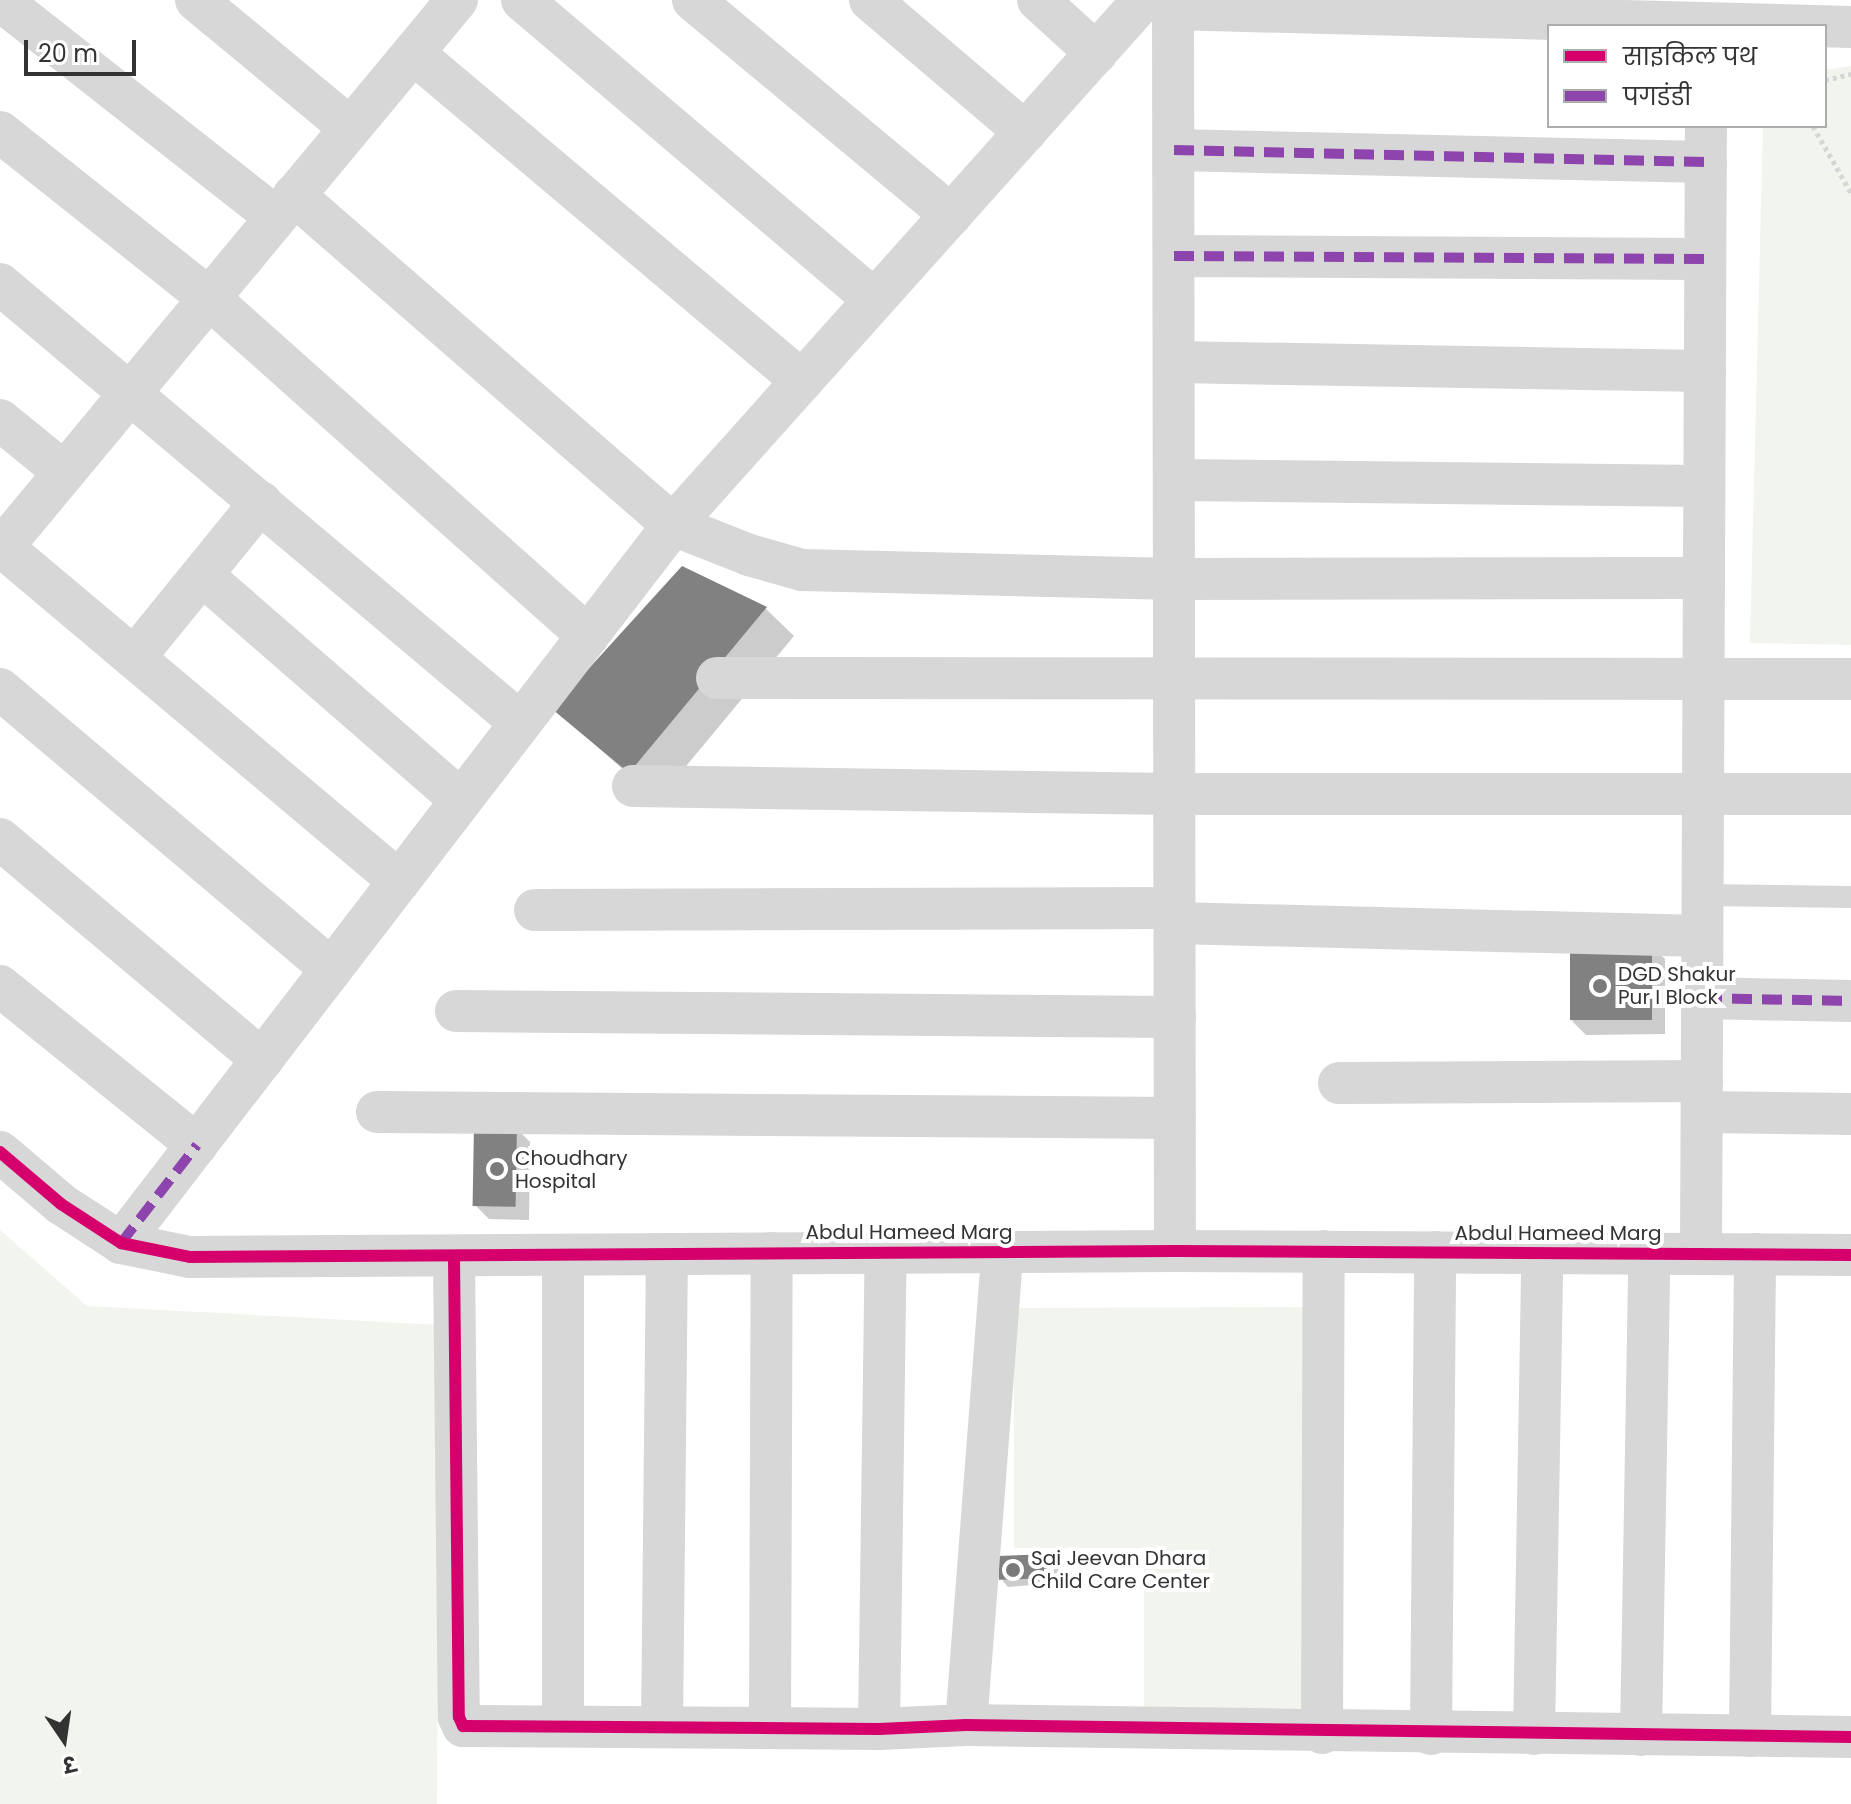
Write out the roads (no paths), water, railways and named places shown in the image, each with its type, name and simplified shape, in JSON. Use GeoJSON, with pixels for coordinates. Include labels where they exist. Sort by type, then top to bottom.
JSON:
{"type":"FeatureCollection","features":[{"type":"Feature","properties":{"kind":"street"},"geometry":{"type":"LineString","coordinates":[[0,0],[285,206],[673,525],[749,555],[802,570],[1175,579],[1704,578]]}},
{"type":"Feature","properties":{"kind":"street"},"geometry":{"type":"LineString","coordinates":[[196,0],[350,128]]}},
{"type":"Feature","properties":{"kind":"street"},"geometry":{"type":"LineString","coordinates":[[399,881],[1,548],[457,0]]}},
{"type":"Feature","properties":{"kind":"street"},"geometry":{"type":"LineString","coordinates":[[522,0],[874,300]]}},
{"type":"Feature","properties":{"kind":"street"},"geometry":{"type":"LineString","coordinates":[[693,0],[951,215]]}},
{"type":"Feature","properties":{"kind":"street"},"geometry":{"type":"LineString","coordinates":[[870,0],[1025,132]]}},
{"type":"Feature","properties":{"kind":"street"},"geometry":{"type":"LineString","coordinates":[[1038,0],[1096,53]]}},
{"type":"Feature","properties":{"kind":"street"},"geometry":{"type":"LineString","coordinates":[[1163,3],[1174,150],[1175,1251]]}},
{"type":"Feature","properties":{"kind":"street"},"geometry":{"type":"LineString","coordinates":[[121,1243],[673,525],[1096,53],[1163,3],[1682,24]]}},
{"type":"Feature","properties":{"kind":"street"},"geometry":{"type":"LineString","coordinates":[[1727,24],[1848,18]]}},
{"type":"Feature","properties":{"kind":"street"},"geometry":{"type":"LineString","coordinates":[[413,53],[802,381]]}},
{"type":"Feature","properties":{"kind":"street"},"geometry":{"type":"LineString","coordinates":[[0,132],[209,298],[588,636]]}},
{"type":"Feature","properties":{"kind":"street"},"geometry":{"type":"LineString","coordinates":[[1174,150],[1706,144],[1701,1254]]}},
{"type":"Feature","properties":{"kind":"street"},"geometry":{"type":"LineString","coordinates":[[1174,256],[1705,259]]}},
{"type":"Feature","properties":{"kind":"street"},"geometry":{"type":"LineString","coordinates":[[0,284],[521,723]]}},
{"type":"Feature","properties":{"kind":"street"},"geometry":{"type":"LineString","coordinates":[[1174,362],[1705,371]]}},
{"type":"Feature","properties":{"kind":"street"},"geometry":{"type":"LineString","coordinates":[[0,420],[64,472]]}},
{"type":"Feature","properties":{"kind":"street"},"geometry":{"type":"LineString","coordinates":[[1175,480],[1704,486]]}},
{"type":"Feature","properties":{"kind":"street"},"geometry":{"type":"LineString","coordinates":[[134,658],[261,502]]}},
{"type":"Feature","properties":{"kind":"street"},"geometry":{"type":"LineString","coordinates":[[202,575],[461,800]]}},
{"type":"Feature","properties":{"kind":"street"},"geometry":{"type":"LineString","coordinates":[[717,678],[1851,679]]}},
{"type":"Feature","properties":{"kind":"street"},"geometry":{"type":"LineString","coordinates":[[0,689],[331,969]]}},
{"type":"Feature","properties":{"kind":"street"},"geometry":{"type":"LineString","coordinates":[[633,786],[1174,794],[1851,794]]}},
{"type":"Feature","properties":{"kind":"street"},"geometry":{"type":"LineString","coordinates":[[0,839],[262,1060]]}},
{"type":"Feature","properties":{"kind":"street"},"geometry":{"type":"LineString","coordinates":[[535,910],[1175,916],[1702,936]]}},
{"type":"Feature","properties":{"kind":"street"},"geometry":{"type":"LineString","coordinates":[[0,986],[197,1145]]}},
{"type":"Feature","properties":{"kind":"street"},"geometry":{"type":"LineString","coordinates":[[1702,998],[1851,1001]]}},
{"type":"Feature","properties":{"kind":"street"},"geometry":{"type":"LineString","coordinates":[[456,1011],[1175,1017]]}},
{"type":"Feature","properties":{"kind":"street"},"geometry":{"type":"LineString","coordinates":[[1339,1083],[1702,1096],[1851,1114]]}},
{"type":"Feature","properties":{"kind":"street"},"geometry":{"type":"LineString","coordinates":[[377,1112],[1175,1118]]}},
{"type":"Feature","properties":{"kind":"street","name":"Abdul Hameed Marg"},"geometry":{"type":"LineString","coordinates":[[0,1152],[61,1204],[121,1243],[190,1257],[454,1258],[1175,1251],[1851,1255]]}},
{"type":"Feature","properties":{"kind":"street"},"geometry":{"type":"LineString","coordinates":[[1322,1733],[1324,1251]]}},
{"type":"Feature","properties":{"kind":"street"},"geometry":{"type":"LineString","coordinates":[[879,1729],[886,1252]]}},
{"type":"Feature","properties":{"kind":"street"},"geometry":{"type":"LineString","coordinates":[[966,1725],[1002,1252]]}},
{"type":"Feature","properties":{"kind":"street"},"geometry":{"type":"LineString","coordinates":[[1431,1734],[1435,1252]]}},
{"type":"Feature","properties":{"kind":"street"},"geometry":{"type":"LineString","coordinates":[[770,1728],[772,1253]]}},
{"type":"Feature","properties":{"kind":"street"},"geometry":{"type":"LineString","coordinates":[[1534,1734],[1542,1253]]}},
{"type":"Feature","properties":{"kind":"street"},"geometry":{"type":"LineString","coordinates":[[1641,1735],[1649,1253]]}},
{"type":"Feature","properties":{"kind":"street"},"geometry":{"type":"LineString","coordinates":[[662,1727],[667,1254]]}},
{"type":"Feature","properties":{"kind":"street"},"geometry":{"type":"LineString","coordinates":[[1750,1736],[1755,1254]]}},
{"type":"Feature","properties":{"kind":"street"},"geometry":{"type":"LineString","coordinates":[[563,1255],[563,1726]]}},
{"type":"Feature","properties":{"kind":"street"},"geometry":{"type":"LineString","coordinates":[[454,1258],[459,1721],[467,1727],[879,1729],[966,1725],[1322,1733],[1851,1737]]}},
{"type":"Feature","properties":{"kind":"lane"},"geometry":{"type":"LineString","coordinates":[[1702,895],[1851,897]]}},
{"type":"Feature","properties":{"kind":"place","name":"DGD Shakur Pur I Block"},"geometry":{"type":"Point","coordinates":[1600,986]}},
{"type":"Feature","properties":{"kind":"place","name":"Choudhary Hospital"},"geometry":{"type":"Point","coordinates":[497,1169]}},
{"type":"Feature","properties":{"kind":"place","name":"Sai Jeevan Dhara Child Care Center"},"geometry":{"type":"Point","coordinates":[1013,1570]}}]}
